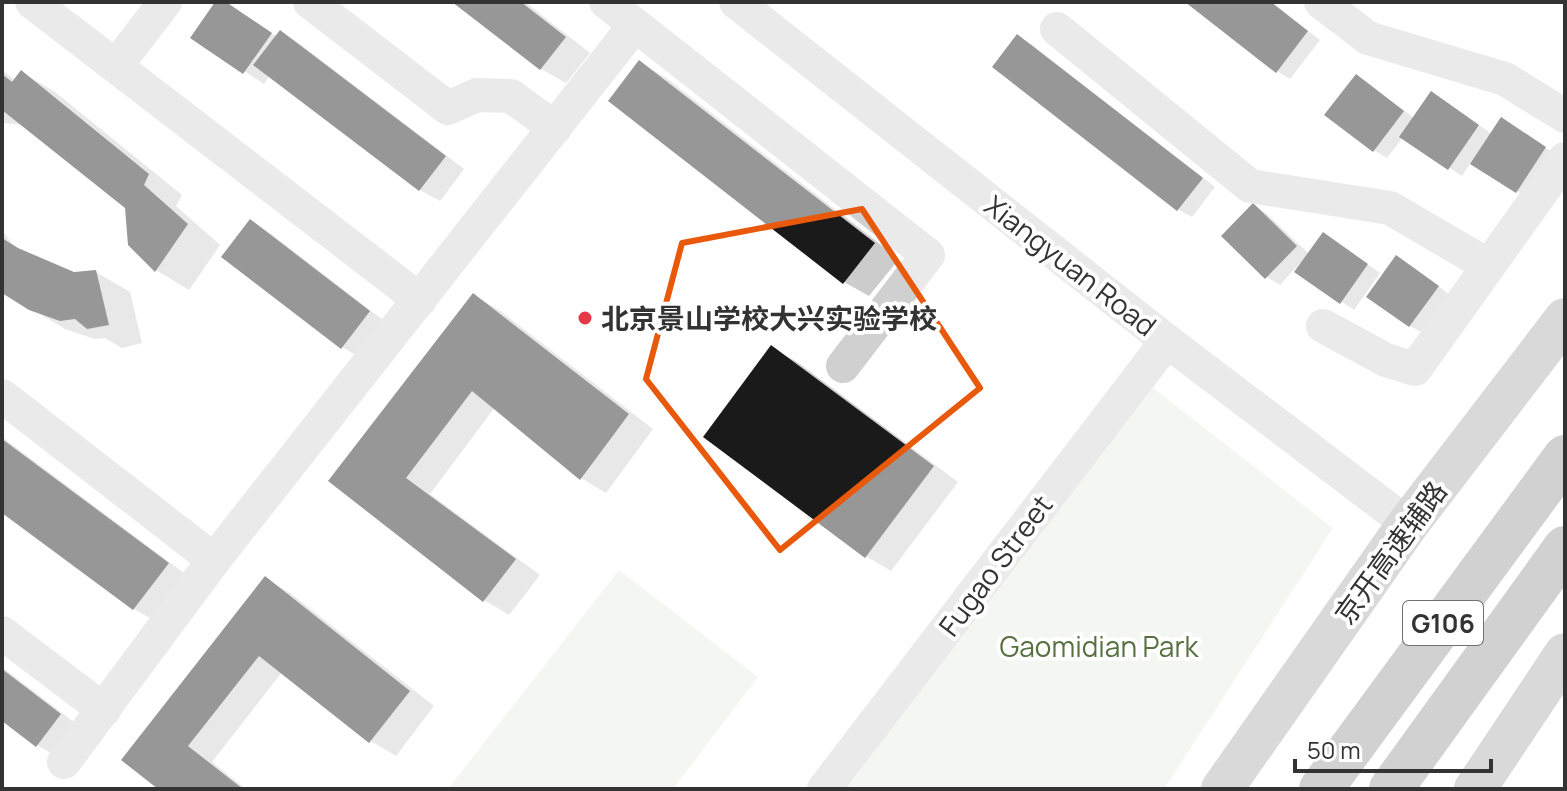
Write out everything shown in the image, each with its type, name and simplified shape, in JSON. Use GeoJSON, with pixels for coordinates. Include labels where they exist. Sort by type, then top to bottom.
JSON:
{"type":"FeatureCollection","features":[{"type":"Feature","properties":{"kind":"highway","name":"G106"},"geometry":{"type":"LineString","coordinates":[[1321,789],[1565,457]]}},
{"type":"Feature","properties":{"kind":"highway","name":"G106"},"geometry":{"type":"LineString","coordinates":[[1391,789],[1565,548]]}},
{"type":"Feature","properties":{"kind":"main road","name":"京开高速辅路"},"geometry":{"type":"LineString","coordinates":[[1222,789],[1408,524],[1565,319]]}},
{"type":"Feature","properties":{"kind":"main road"},"geometry":{"type":"LineString","coordinates":[[1475,789],[1565,654]]}},
{"type":"Feature","properties":{"kind":"street"},"geometry":{"type":"LineString","coordinates":[[32,2],[420,300]]}},
{"type":"Feature","properties":{"kind":"street"},"geometry":{"type":"LineString","coordinates":[[116,66],[165,2]]}},
{"type":"Feature","properties":{"kind":"street"},"geometry":{"type":"LineString","coordinates":[[310,2],[448,108],[477,95],[511,96],[555,128]]}},
{"type":"Feature","properties":{"kind":"street"},"geometry":{"type":"LineString","coordinates":[[606,2],[928,255],[843,366]]}},
{"type":"Feature","properties":{"kind":"street","name":"Xiangyuan Road"},"geometry":{"type":"LineString","coordinates":[[736,2],[1167,341],[1408,524]]}},
{"type":"Feature","properties":{"kind":"street"},"geometry":{"type":"LineString","coordinates":[[1321,2],[1368,38],[1505,79],[1565,116]]}},
{"type":"Feature","properties":{"kind":"street"},"geometry":{"type":"LineString","coordinates":[[64,762],[214,560],[635,25]]}},
{"type":"Feature","properties":{"kind":"street"},"geometry":{"type":"LineString","coordinates":[[1057,29],[1250,186],[1390,208],[1489,266]]}},
{"type":"Feature","properties":{"kind":"street"},"geometry":{"type":"LineString","coordinates":[[1323,326],[1386,360],[1415,369],[1565,159]]}},
{"type":"Feature","properties":{"kind":"street","name":"Fugao Street"},"geometry":{"type":"LineString","coordinates":[[824,789],[1167,341]]}},
{"type":"Feature","properties":{"kind":"street"},"geometry":{"type":"LineString","coordinates":[[2,396],[214,560]]}},
{"type":"Feature","properties":{"kind":"street"},"geometry":{"type":"LineString","coordinates":[[2,633],[104,710]]}},
{"type":"Feature","properties":{"kind":"highlighted area"},"geometry":{"type":"Polygon","coordinates":[[[862,209],[980,388],[780,550],[646,379],[682,243],[862,209]]]}},
{"type":"Feature","properties":{"kind":"green space","name":"Gaomidian Park"},"geometry":{"type":"Polygon","coordinates":[[[1139,377],[1333,528],[1164,789],[824,789],[1139,377]]]}},
{"type":"Feature","properties":{"kind":"green space"},"geometry":{"type":"Polygon","coordinates":[[[619,570],[758,677],[673,789],[448,789],[619,570]]]}},
{"type":"Feature","properties":{"kind":"building"},"geometry":{"type":"Polygon","coordinates":[[[215,2],[226,2],[272,33],[243,74],[190,38],[215,2]]]}},
{"type":"Feature","properties":{"kind":"building"},"geometry":{"type":"Polygon","coordinates":[[[452,2],[521,2],[566,37],[540,70],[452,2]]]}},
{"type":"Feature","properties":{"kind":"building"},"geometry":{"type":"Polygon","coordinates":[[[1185,2],[1271,2],[1308,31],[1276,73],[1185,2]]]}},
{"type":"Feature","properties":{"kind":"building"},"geometry":{"type":"Polygon","coordinates":[[[280,30],[446,156],[419,191],[253,65],[280,30]]]}},
{"type":"Feature","properties":{"kind":"building"},"geometry":{"type":"Polygon","coordinates":[[[1017,34],[1203,178],[1177,211],[992,67],[1017,34]]]}},
{"type":"Feature","properties":{"kind":"building"},"geometry":{"type":"Polygon","coordinates":[[[639,60],[875,243],[843,284],[608,101],[639,60]]]}},
{"type":"Feature","properties":{"kind":"building"},"geometry":{"type":"Polygon","coordinates":[[[21,70],[149,174],[144,185],[188,224],[155,272],[128,245],[125,208],[2,110],[2,74],[12,82],[21,70]]]}},
{"type":"Feature","properties":{"kind":"building"},"geometry":{"type":"Polygon","coordinates":[[[1356,74],[1404,111],[1373,152],[1324,115],[1356,74]]]}},
{"type":"Feature","properties":{"kind":"building"},"geometry":{"type":"Polygon","coordinates":[[[1431,91],[1479,125],[1448,170],[1399,137],[1431,91]]]}},
{"type":"Feature","properties":{"kind":"building"},"geometry":{"type":"Polygon","coordinates":[[[1501,117],[1546,147],[1516,193],[1470,164],[1501,117]]]}},
{"type":"Feature","properties":{"kind":"building"},"geometry":{"type":"Polygon","coordinates":[[[1253,203],[1297,246],[1265,279],[1221,236],[1253,203]]]}},
{"type":"Feature","properties":{"kind":"building"},"geometry":{"type":"Polygon","coordinates":[[[250,219],[370,311],[341,349],[221,257],[250,219]]]}},
{"type":"Feature","properties":{"kind":"building"},"geometry":{"type":"Polygon","coordinates":[[[1323,232],[1368,264],[1340,304],[1294,272],[1323,232]]]}},
{"type":"Feature","properties":{"kind":"building"},"geometry":{"type":"Polygon","coordinates":[[[2,238],[74,272],[96,270],[109,325],[87,329],[75,319],[60,321],[29,310],[2,293],[2,238]]]}},
{"type":"Feature","properties":{"kind":"building"},"geometry":{"type":"Polygon","coordinates":[[[1396,255],[1439,286],[1409,327],[1366,297],[1396,255]]]}},
{"type":"Feature","properties":{"kind":"building"},"geometry":{"type":"Polygon","coordinates":[[[473,293],[629,414],[580,480],[472,391],[406,478],[516,559],[483,602],[328,481],[473,293]]]}},
{"type":"Feature","properties":{"kind":"building"},"geometry":{"type":"Polygon","coordinates":[[[771,345],[934,466],[865,558],[703,437],[771,345]]]}},
{"type":"Feature","properties":{"kind":"building"},"geometry":{"type":"Polygon","coordinates":[[[2,439],[169,563],[133,610],[2,513],[2,439]]]}},
{"type":"Feature","properties":{"kind":"building"},"geometry":{"type":"Polygon","coordinates":[[[265,576],[410,691],[369,743],[259,656],[188,746],[243,789],[158,789],[121,760],[265,576]]]}},
{"type":"Feature","properties":{"kind":"building"},"geometry":{"type":"Polygon","coordinates":[[[2,669],[61,714],[36,747],[2,721],[2,669]]]}},
{"type":"Feature","properties":{"kind":"place","name":"北京景山学校大兴实验学校"},"geometry":{"type":"Point","coordinates":[585,318]}}]}
